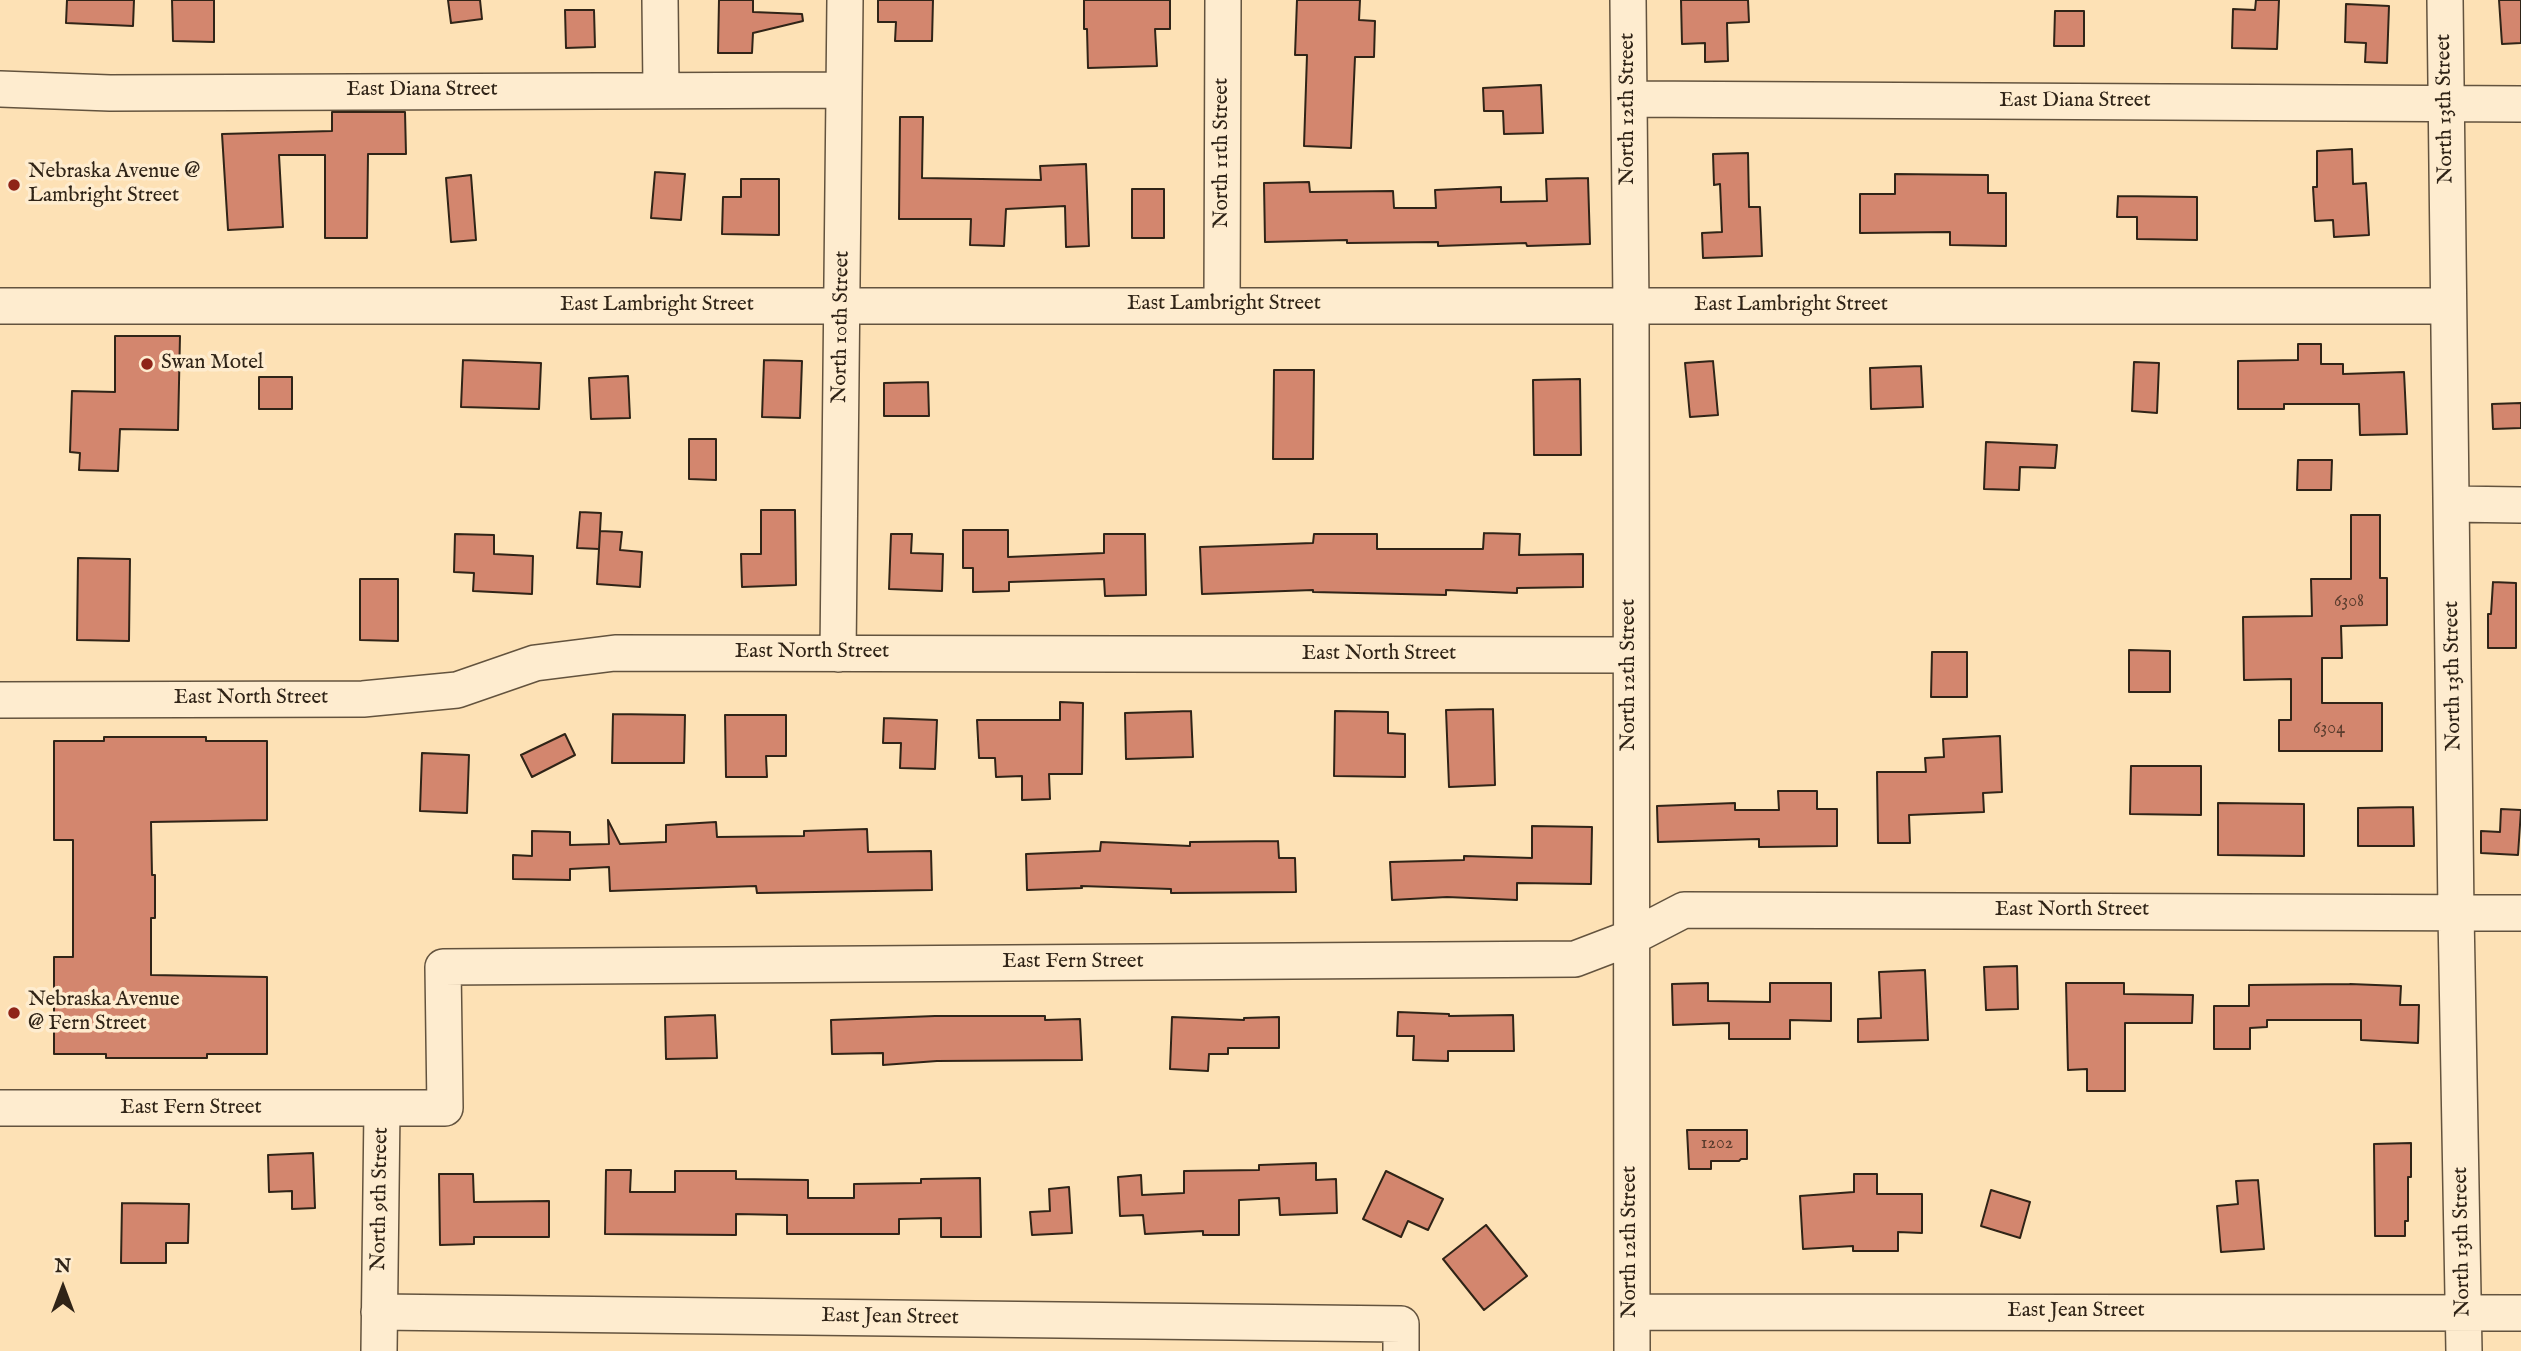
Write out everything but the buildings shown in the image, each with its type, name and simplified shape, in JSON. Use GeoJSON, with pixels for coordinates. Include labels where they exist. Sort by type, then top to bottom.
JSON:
{"type":"FeatureCollection","features":[{"type":"Feature","properties":{"kind":"street"},"geometry":{"type":"LineString","coordinates":[[660,0],[661,89]]}},
{"type":"Feature","properties":{"kind":"street","name":"North 10th Street"},"geometry":{"type":"LineString","coordinates":[[838,654],[845,0]]}},
{"type":"Feature","properties":{"kind":"street","name":"North 11th Street"},"geometry":{"type":"LineString","coordinates":[[1222,305],[1223,0]]}},
{"type":"Feature","properties":{"kind":"street","name":"North 12th Street"},"geometry":{"type":"LineString","coordinates":[[1628,0],[1632,306],[1632,1351]]}},
{"type":"Feature","properties":{"kind":"street","name":"North 13th Street"},"geometry":{"type":"LineString","coordinates":[[2445,0],[2456,913],[2465,1351]]}},
{"type":"Feature","properties":{"kind":"street","name":"East Diana Street"},"geometry":{"type":"LineString","coordinates":[[0,89],[110,93],[844,90]]}},
{"type":"Feature","properties":{"kind":"street","name":"East Diana Street"},"geometry":{"type":"LineString","coordinates":[[1629,99],[2521,104]]}},
{"type":"Feature","properties":{"kind":"street","name":"East Lambright Street"},"geometry":{"type":"LineString","coordinates":[[0,306],[2448,306]]}},
{"type":"Feature","properties":{"kind":"street"},"geometry":{"type":"LineString","coordinates":[[2452,505],[2521,505]]}},
{"type":"Feature","properties":{"kind":"street","name":"East North Street"},"geometry":{"type":"LineString","coordinates":[[0,700],[363,699],[457,690],[535,663],[615,653],[1630,655]]}},
{"type":"Feature","properties":{"kind":"street","name":"East North Street"},"geometry":{"type":"LineString","coordinates":[[1630,938],[1684,910],[2521,912]]}},
{"type":"Feature","properties":{"kind":"street","name":"East Fern Street"},"geometry":{"type":"LineString","coordinates":[[511,966],[1575,959],[1630,938]]}},
{"type":"Feature","properties":{"kind":"street","name":"North 9th Street"},"geometry":{"type":"LineString","coordinates":[[379,1351],[382,1109],[445,1108],[443,967],[511,966]]}},
{"type":"Feature","properties":{"kind":"street","name":"East Fern Street"},"geometry":{"type":"LineString","coordinates":[[0,1108],[382,1109]]}},
{"type":"Feature","properties":{"kind":"street","name":"East Jean Street"},"geometry":{"type":"LineString","coordinates":[[379,1312],[1401,1338]]}},
{"type":"Feature","properties":{"kind":"street","name":"East Jean Street"},"geometry":{"type":"LineString","coordinates":[[1632,1312],[2521,1313]]}},
{"type":"Feature","properties":{"kind":"place","name":"Nebraska Avenue @ Lambright Street"},"geometry":{"type":"Point","coordinates":[14,185]}},
{"type":"Feature","properties":{"kind":"place","name":"Swan Motel"},"geometry":{"type":"Point","coordinates":[147,364]}},
{"type":"Feature","properties":{"kind":"place","name":"Nebraska Avenue @ Fern Street"},"geometry":{"type":"Point","coordinates":[14,1013]}}]}
